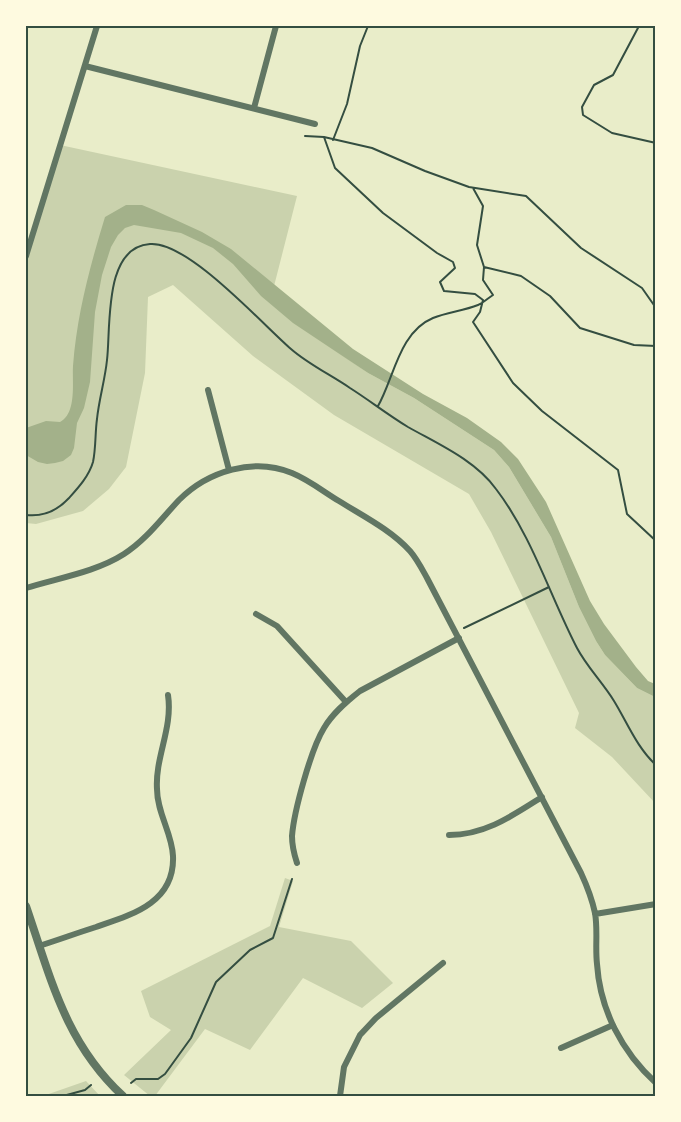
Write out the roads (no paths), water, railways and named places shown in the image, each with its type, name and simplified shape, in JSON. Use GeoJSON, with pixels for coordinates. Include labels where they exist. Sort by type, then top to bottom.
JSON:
{"type":"FeatureCollection","features":[{"type":"Feature","properties":{"kind":"street"},"geometry":{"type":"LineString","coordinates":[[26,256],[97,26]]}},
{"type":"Feature","properties":{"kind":"street"},"geometry":{"type":"LineString","coordinates":[[254,108],[276,26]]}},
{"type":"Feature","properties":{"kind":"street"},"geometry":{"type":"LineString","coordinates":[[85,66],[315,124]]}},
{"type":"Feature","properties":{"kind":"street"},"geometry":{"type":"LineString","coordinates":[[208,390],[229,470]]}},
{"type":"Feature","properties":{"kind":"street"},"geometry":{"type":"LineString","coordinates":[[26,588],[88,569],[123,555],[144,539],[190,490],[210,477],[229,470],[263,467],[290,472],[393,536],[418,563],[581,873],[595,914],[597,966],[612,1025],[637,1064],[656,1083]]}},
{"type":"Feature","properties":{"kind":"street"},"geometry":{"type":"LineString","coordinates":[[256,614],[277,626],[346,702]]}},
{"type":"Feature","properties":{"kind":"street"},"geometry":{"type":"LineString","coordinates":[[297,863],[292,833],[314,750],[325,726],[346,702],[370,684],[459,638]]}},
{"type":"Feature","properties":{"kind":"street"},"geometry":{"type":"LineString","coordinates":[[39,946],[141,910],[158,897],[169,879],[173,860],[172,851],[158,808],[156,786],[170,715],[168,695]]}},
{"type":"Feature","properties":{"kind":"street"},"geometry":{"type":"LineString","coordinates":[[449,835],[468,834],[488,829],[542,797]]}},
{"type":"Feature","properties":{"kind":"street"},"geometry":{"type":"LineString","coordinates":[[595,914],[656,904]]}},
{"type":"Feature","properties":{"kind":"street"},"geometry":{"type":"LineString","coordinates":[[26,906],[57,997],[75,1038],[96,1068],[123,1096]]}},
{"type":"Feature","properties":{"kind":"street"},"geometry":{"type":"LineString","coordinates":[[340,1096],[344,1067],[360,1035],[376,1018],[443,963]]}},
{"type":"Feature","properties":{"kind":"street"},"geometry":{"type":"LineString","coordinates":[[561,1048],[612,1025]]}}]}
